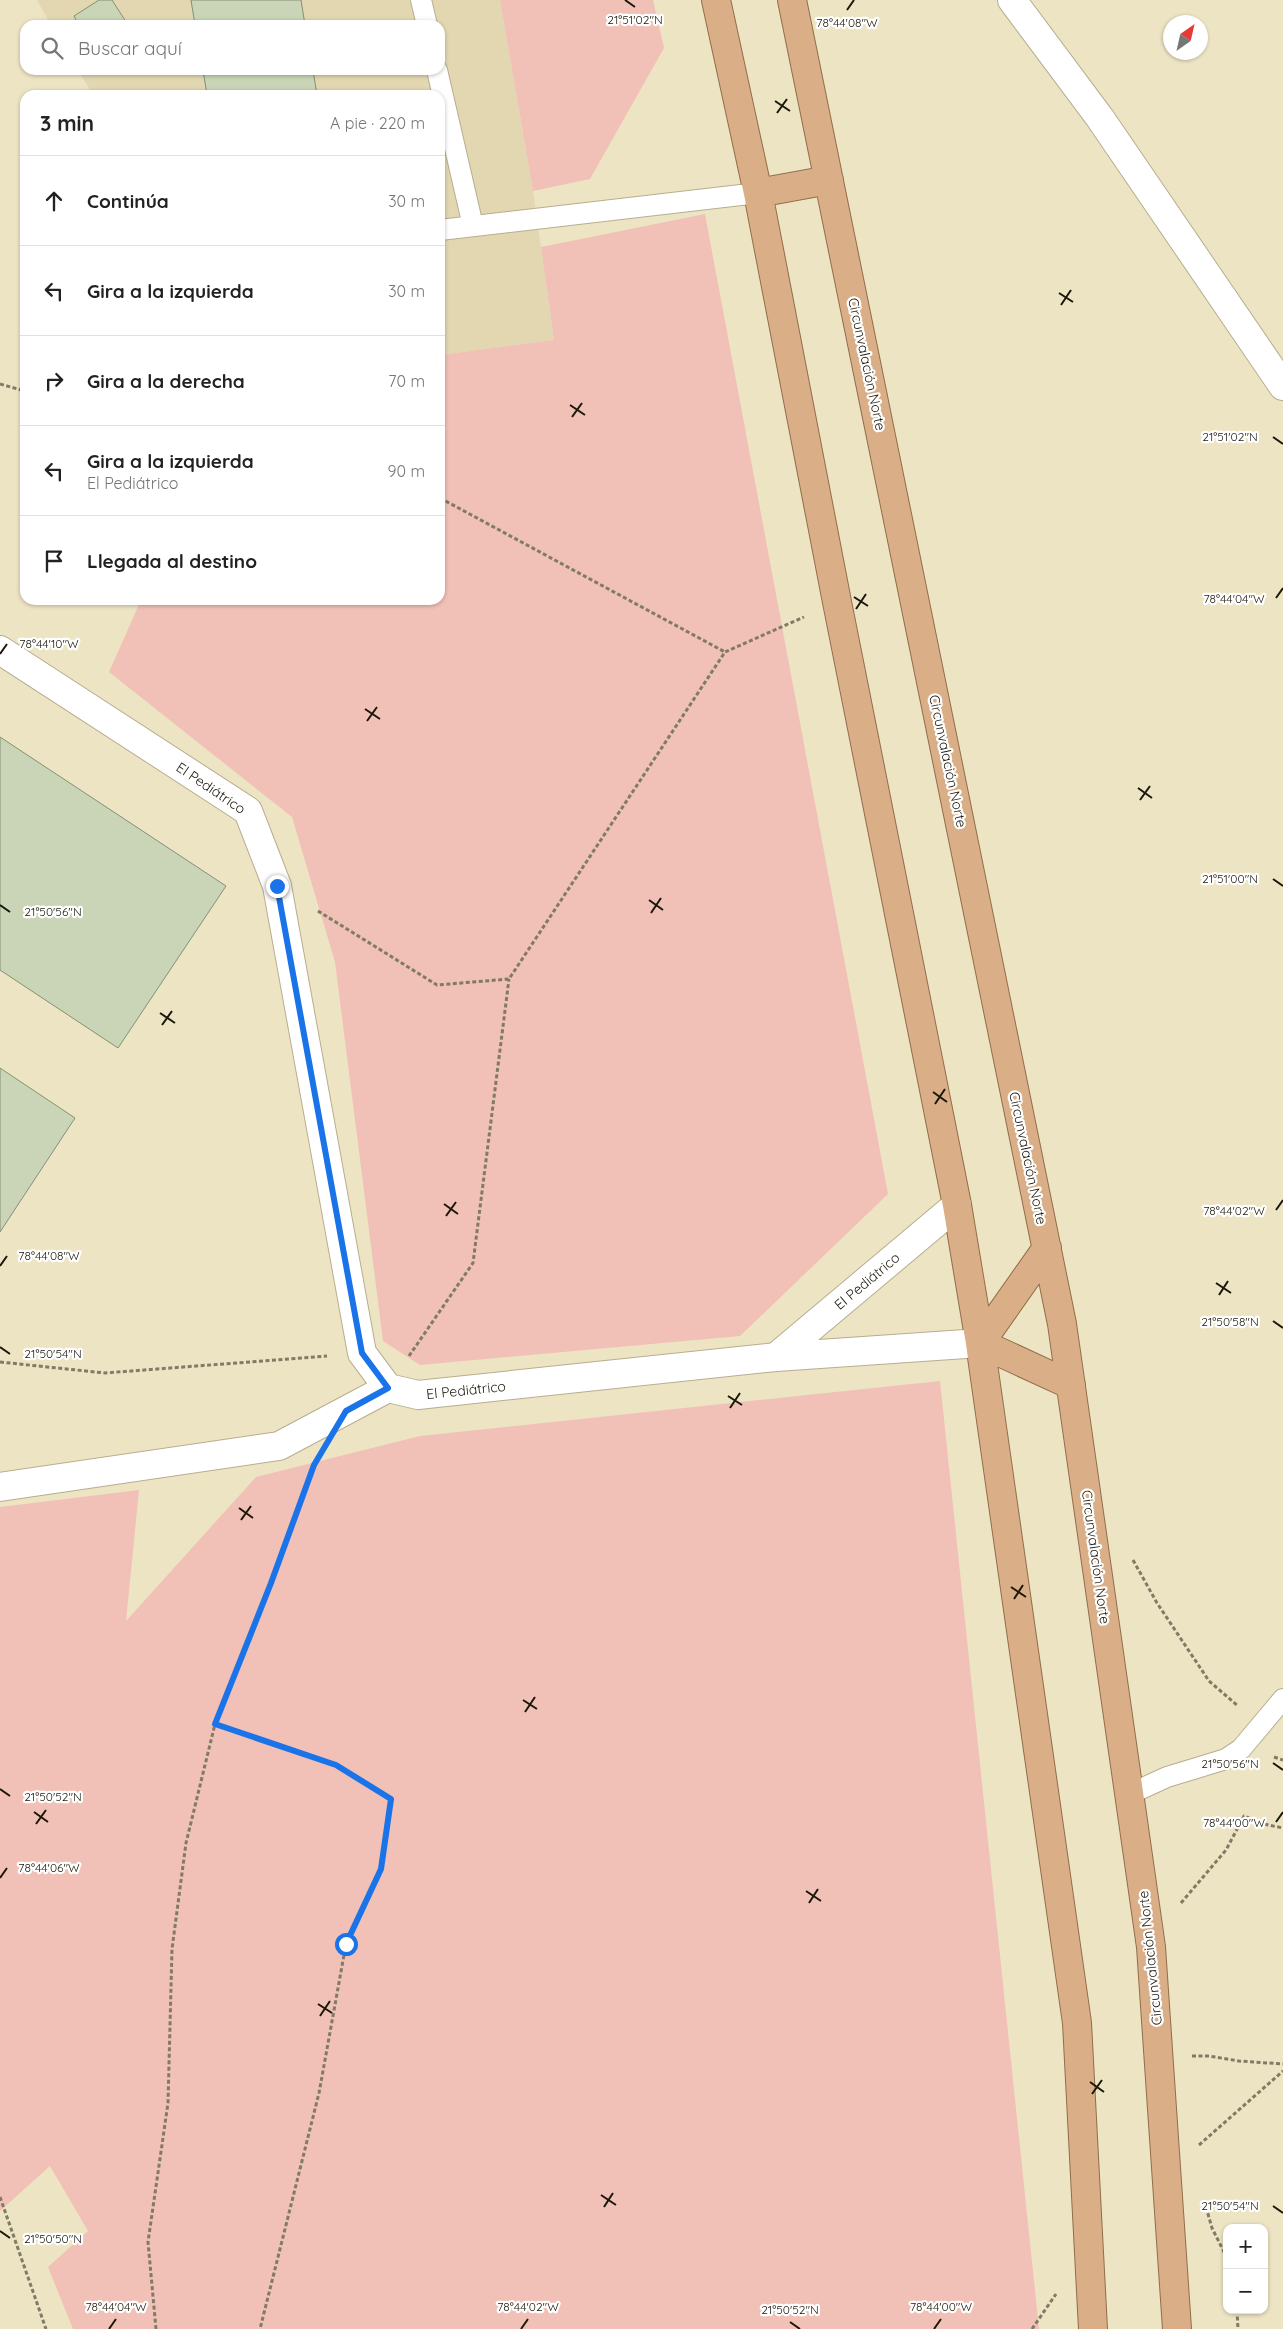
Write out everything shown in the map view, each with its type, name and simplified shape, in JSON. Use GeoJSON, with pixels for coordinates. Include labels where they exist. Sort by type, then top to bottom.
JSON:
{"type":"FeatureCollection","features":[{"type":"Feature","properties":{"kind":"highway"},"geometry":{"type":"LineString","coordinates":[[716,0],[758,193],[957,1206],[980,1343],[1077,2024],[1094,2329]]}},
{"type":"Feature","properties":{"kind":"highway","name":"Circunvalación Norte"},"geometry":{"type":"LineString","coordinates":[[792,0],[1062,1324],[1150,1936],[1176,2329]]}},
{"type":"Feature","properties":{"kind":"highway"},"geometry":{"type":"LineString","coordinates":[[758,193],[829,180]]}},
{"type":"Feature","properties":{"kind":"highway"},"geometry":{"type":"LineString","coordinates":[[980,1343],[1047,1248]]}},
{"type":"Feature","properties":{"kind":"highway"},"geometry":{"type":"LineString","coordinates":[[980,1343],[1071,1385]]}},
{"type":"Feature","properties":{"kind":"street"},"geometry":{"type":"LineString","coordinates":[[1012,0],[1100,118],[1283,386]]}},
{"type":"Feature","properties":{"kind":"street","name":"El Pediátrico"},"geometry":{"type":"LineString","coordinates":[[0,650],[248,811],[277,886],[362,1353],[388,1388],[418,1395],[776,1357],[980,1343]]}},
{"type":"Feature","properties":{"kind":"street","name":"El Pediátrico"},"geometry":{"type":"LineString","coordinates":[[776,1357],[957,1206]]}},
{"type":"Feature","properties":{"kind":"street"},"geometry":{"type":"LineString","coordinates":[[0,1487],[279,1446],[388,1388]]}},
{"type":"Feature","properties":{"kind":"lane"},"geometry":{"type":"LineString","coordinates":[[421,0],[426,20]]}},
{"type":"Feature","properties":{"kind":"lane"},"geometry":{"type":"LineString","coordinates":[[438,75],[442,90]]}},
{"type":"Feature","properties":{"kind":"lane"},"geometry":{"type":"LineString","coordinates":[[445,105],[473,226]]}},
{"type":"Feature","properties":{"kind":"lane"},"geometry":{"type":"LineString","coordinates":[[445,229],[758,193]]}},
{"type":"Feature","properties":{"kind":"lane"},"geometry":{"type":"LineString","coordinates":[[1130,1794],[1167,1777],[1226,1759],[1241,1749],[1283,1699]]}},
{"type":"Feature","properties":{"kind":"path"},"geometry":{"type":"LineString","coordinates":[[0,384],[20,390]]}},
{"type":"Feature","properties":{"kind":"path"},"geometry":{"type":"LineString","coordinates":[[445,501],[725,652]]}},
{"type":"Feature","properties":{"kind":"path"},"geometry":{"type":"LineString","coordinates":[[388,1388],[473,1263],[509,979],[725,652],[837,602]]}},
{"type":"Feature","properties":{"kind":"path"},"geometry":{"type":"LineString","coordinates":[[277,886],[437,985],[509,979]]}},
{"type":"Feature","properties":{"kind":"path"},"geometry":{"type":"LineString","coordinates":[[0,1362],[105,1373],[362,1353]]}},
{"type":"Feature","properties":{"kind":"path"},"geometry":{"type":"LineString","coordinates":[[156,2329],[148,2242],[168,2103],[172,1949],[186,1843],[215,1724],[271,1583],[314,1465]]}},
{"type":"Feature","properties":{"kind":"path"},"geometry":{"type":"LineString","coordinates":[[1091,1525],[1112,1536],[1128,1553],[1157,1603],[1209,1681],[1260,1726]]}},
{"type":"Feature","properties":{"kind":"path"},"geometry":{"type":"LineString","coordinates":[[215,1724],[336,1765],[391,1799],[381,1869],[346,1944],[318,2093],[260,2329]]}},
{"type":"Feature","properties":{"kind":"path"},"geometry":{"type":"LineString","coordinates":[[1150,1936],[1210,1870],[1230,1843],[1244,1816],[1268,1825],[1283,1828]]}},
{"type":"Feature","properties":{"kind":"path"},"geometry":{"type":"LineString","coordinates":[[1160,2077],[1174,2064],[1194,2056],[1283,2064]]}},
{"type":"Feature","properties":{"kind":"path"},"geometry":{"type":"LineString","coordinates":[[1166,2168],[1189,2154],[1283,2071]]}},
{"type":"Feature","properties":{"kind":"path"},"geometry":{"type":"LineString","coordinates":[[0,2197],[46,2329]]}},
{"type":"Feature","properties":{"kind":"path"},"geometry":{"type":"LineString","coordinates":[[1237,2314],[1238,2329]]}},
{"type":"Feature","properties":{"kind":"shaded area"},"geometry":{"type":"Polygon","coordinates":[[[37,0],[500,0],[533,191],[554,340],[445,354],[445,90],[90,90],[81,75],[445,75],[445,20],[48,20],[37,0]]]}},
{"type":"Feature","properties":{"kind":"shaded area"},"geometry":{"type":"Polygon","coordinates":[[[500,0],[653,0],[664,48],[590,179],[533,191],[500,0]]]}},
{"type":"Feature","properties":{"kind":"shaded area"},"geometry":{"type":"Polygon","coordinates":[[[705,214],[888,1194],[740,1336],[420,1365],[383,1341],[335,962],[292,817],[109,672],[139,605],[445,605],[445,354],[554,340],[541,247],[705,214]]]}},
{"type":"Feature","properties":{"kind":"shaded area"},"geometry":{"type":"Polygon","coordinates":[[[940,1381],[1039,2329],[73,2329],[48,2267],[88,2231],[50,2166],[0,2211],[0,1507],[139,1490],[126,1621],[256,1477],[420,1436],[940,1381]]]}},
{"type":"Feature","properties":{"kind":"building"},"geometry":{"type":"Polygon","coordinates":[[[99,0],[112,0],[125,20],[76,20],[74,16],[99,0]]]}},
{"type":"Feature","properties":{"kind":"building"},"geometry":{"type":"Polygon","coordinates":[[[191,0],[301,0],[304,20],[194,20],[191,0]]]}},
{"type":"Feature","properties":{"kind":"building"},"geometry":{"type":"Polygon","coordinates":[[[204,75],[314,75],[316,90],[206,90],[204,75]]]}},
{"type":"Feature","properties":{"kind":"building"},"geometry":{"type":"Polygon","coordinates":[[[0,737],[226,886],[118,1048],[0,970],[0,737]]]}},
{"type":"Feature","properties":{"kind":"building"},"geometry":{"type":"Polygon","coordinates":[[[0,1068],[75,1118],[0,1232],[0,1068]]]}},
{"type":"Feature","properties":{"kind":"route"},"geometry":{"type":"LineString","coordinates":[[277,886],[362,1353],[388,1388],[346,1411],[314,1465],[271,1583],[215,1724],[336,1765],[391,1799],[381,1869],[346,1944]]}}]}
